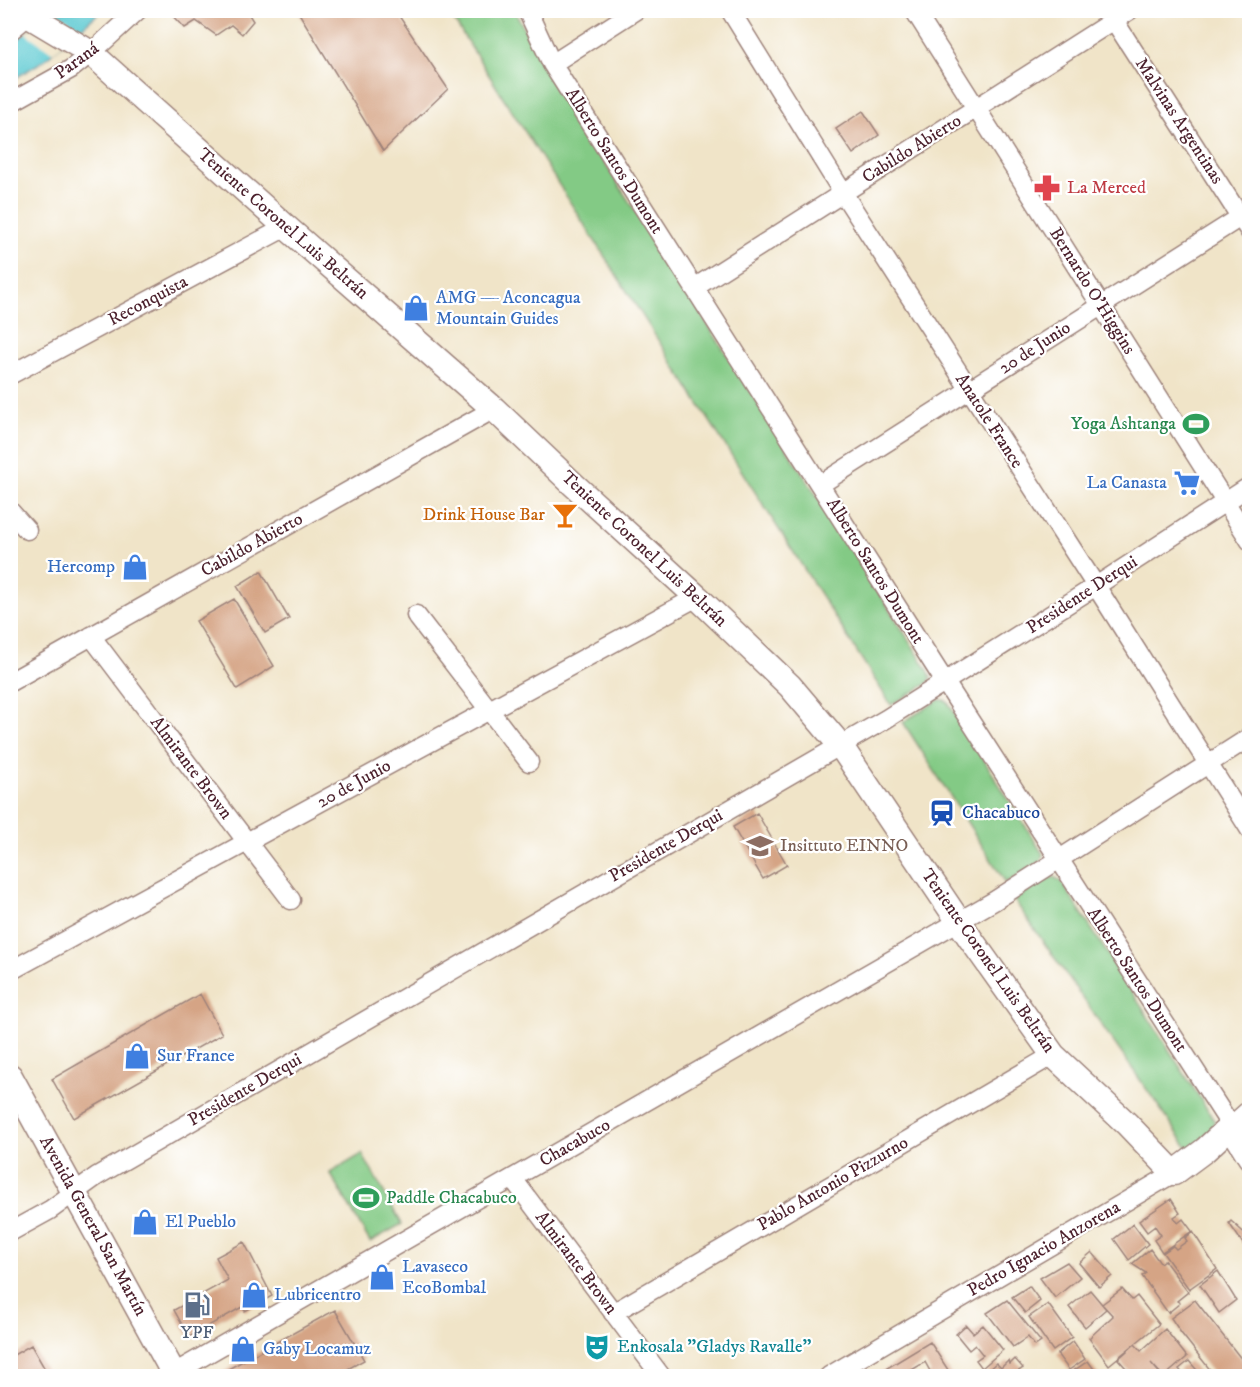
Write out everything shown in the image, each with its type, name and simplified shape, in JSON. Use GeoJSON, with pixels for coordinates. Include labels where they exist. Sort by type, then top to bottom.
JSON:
{"type":"FeatureCollection","features":[{"type":"Feature","properties":{"kind":"main road","name":"Teniente Coronel Luis Beltrán"},"geometry":{"type":"LineString","coordinates":[[31,15],[91,53],[494,409],[790,686],[840,745],[958,921],[1053,1055],[1127,1124],[1174,1173]]}},
{"type":"Feature","properties":{"kind":"main road","name":"Avenida General San Martín"},"geometry":{"type":"LineString","coordinates":[[10,1076],[172,1376]]}},
{"type":"Feature","properties":{"kind":"main road"},"geometry":{"type":"LineString","coordinates":[[1231,1126],[1250,1157]]}},
{"type":"Feature","properties":{"kind":"main road","name":"Pedro Ignacio Anzorena"},"geometry":{"type":"LineString","coordinates":[[1174,1173],[1205,1150],[1231,1126]]}},
{"type":"Feature","properties":{"kind":"street","name":"Paraná"},"geometry":{"type":"LineString","coordinates":[[10,104],[71,69],[138,10]]}},
{"type":"Feature","properties":{"kind":"street","name":"Alberto Santos Dumont"},"geometry":{"type":"LineString","coordinates":[[527,10],[552,64],[1231,1126]]}},
{"type":"Feature","properties":{"kind":"street"},"geometry":{"type":"LineString","coordinates":[[552,64],[636,10]]}},
{"type":"Feature","properties":{"kind":"street","name":"Anatole France"},"geometry":{"type":"LineString","coordinates":[[730,10],[843,194],[1096,586],[1250,830]]}},
{"type":"Feature","properties":{"kind":"street","name":"Bernardo O'Higgins"},"geometry":{"type":"LineString","coordinates":[[914,10],[1250,541]]}},
{"type":"Feature","properties":{"kind":"street","name":"Cabildo Abierto"},"geometry":{"type":"LineString","coordinates":[[694,288],[976,109],[1111,16],[1130,10]]}},
{"type":"Feature","properties":{"kind":"street"},"geometry":{"type":"LineString","coordinates":[[10,31],[31,15]]}},
{"type":"Feature","properties":{"kind":"street","name":"Malvinas Argentinas"},"geometry":{"type":"LineString","coordinates":[[1111,16],[1246,220]]}},
{"type":"Feature","properties":{"kind":"street","name":"20 de Junio"},"geometry":{"type":"LineString","coordinates":[[820,484],[1101,305],[1246,220]]}},
{"type":"Feature","properties":{"kind":"street","name":"Reconquista"},"geometry":{"type":"LineString","coordinates":[[10,375],[286,227]]}},
{"type":"Feature","properties":{"kind":"street","name":"Cabildo Abierto"},"geometry":{"type":"LineString","coordinates":[[10,682],[494,409]]}},
{"type":"Feature","properties":{"kind":"street","name":"Presidente Derqui"},"geometry":{"type":"LineString","coordinates":[[10,1232],[50,1210],[107,1170],[945,682],[1250,486]]}},
{"type":"Feature","properties":{"kind":"street"},"geometry":{"type":"LineString","coordinates":[[10,511],[27,530]]}},
{"type":"Feature","properties":{"kind":"street","name":"20 de Junio"},"geometry":{"type":"LineString","coordinates":[[10,971],[697,597]]}},
{"type":"Feature","properties":{"kind":"street"},"geometry":{"type":"LineString","coordinates":[[416,615],[529,762]]}},
{"type":"Feature","properties":{"kind":"street","name":"Almirante Brown"},"geometry":{"type":"LineString","coordinates":[[92,636],[291,900]]}},
{"type":"Feature","properties":{"kind":"street","name":"Chacabuco"},"geometry":{"type":"LineString","coordinates":[[172,1376],[994,901],[1250,737]]}},
{"type":"Feature","properties":{"kind":"street","name":"Pablo Antonio Pizzurno"},"geometry":{"type":"LineString","coordinates":[[613,1313],[1053,1055]]}},
{"type":"Feature","properties":{"kind":"street","name":"Pedro Ignacio Anzorena"},"geometry":{"type":"LineString","coordinates":[[1231,1126],[1250,1109]]}},
{"type":"Feature","properties":{"kind":"street","name":"Pedro Ignacio Anzorena"},"geometry":{"type":"LineString","coordinates":[[829,1377],[1174,1173]]}},
{"type":"Feature","properties":{"kind":"street","name":"Almirante Brown"},"geometry":{"type":"LineString","coordinates":[[513,1179],[661,1377]]}},
{"type":"Feature","properties":{"kind":"green space"},"geometry":{"type":"Polygon","coordinates":[[[448,11],[515,11],[542,65],[928,670],[931,678],[927,684],[891,705],[448,11]]]}},
{"type":"Feature","properties":{"kind":"green space"},"geometry":{"type":"Polygon","coordinates":[[[939,700],[945,700],[948,703],[1043,854],[1041,861],[1006,883],[903,722],[939,700]]]}},
{"type":"Feature","properties":{"kind":"green space"},"geometry":{"type":"Polygon","coordinates":[[[1054,877],[1061,881],[1214,1120],[1214,1127],[1190,1151],[1014,900],[1046,879],[1054,877]]]}},
{"type":"Feature","properties":{"kind":"green space","name":"Paddle Chacabuco"},"geometry":{"type":"Polygon","coordinates":[[[362,1154],[402,1224],[370,1242],[330,1173],[362,1154]]]}},
{"type":"Feature","properties":{"kind":"water"},"geometry":{"type":"Polygon","coordinates":[[[51,11],[101,11],[43,61],[11,81],[11,45],[51,11]]]}},
{"type":"Feature","properties":{"kind":"pier"},"geometry":{"type":"Polygon","coordinates":[[[51,10],[81,28],[53,53],[25,33],[51,10]]]}},
{"type":"Feature","properties":{"kind":"building"},"geometry":{"type":"Polygon","coordinates":[[[172,10],[246,10],[253,21],[242,34],[231,25],[216,35],[196,21],[185,28],[170,12],[172,10]]]}},
{"type":"Feature","properties":{"kind":"building"},"geometry":{"type":"Polygon","coordinates":[[[297,10],[395,10],[448,89],[383,151],[297,10]]]}},
{"type":"Feature","properties":{"kind":"building"},"geometry":{"type":"Polygon","coordinates":[[[863,111],[879,135],[853,154],[836,129],[863,111]]]}},
{"type":"Feature","properties":{"kind":"building"},"geometry":{"type":"Polygon","coordinates":[[[261,571],[289,619],[265,633],[237,586],[261,571]]]}},
{"type":"Feature","properties":{"kind":"building"},"geometry":{"type":"Polygon","coordinates":[[[234,599],[274,666],[237,689],[196,621],[234,599]]]}},
{"type":"Feature","properties":{"kind":"building","name":"Insittuto EINNO"},"geometry":{"type":"Polygon","coordinates":[[[757,813],[787,865],[763,879],[733,827],[757,813]]]}},
{"type":"Feature","properties":{"kind":"building","name":"Sur France"},"geometry":{"type":"Polygon","coordinates":[[[200,994],[222,1034],[74,1118],[52,1079],[200,994]]]}},
{"type":"Feature","properties":{"kind":"building"},"geometry":{"type":"Polygon","coordinates":[[[1171,1199],[1180,1213],[1174,1217],[1178,1223],[1183,1219],[1192,1231],[1162,1252],[1154,1240],[1161,1235],[1155,1226],[1147,1232],[1139,1221],[1171,1199]]]}},
{"type":"Feature","properties":{"kind":"building"},"geometry":{"type":"Polygon","coordinates":[[[1231,1221],[1250,1238],[1250,1254],[1229,1223],[1231,1221]]]}},
{"type":"Feature","properties":{"kind":"building"},"geometry":{"type":"Polygon","coordinates":[[[1133,1224],[1148,1244],[1129,1260],[1114,1239],[1133,1224]]]}},
{"type":"Feature","properties":{"kind":"building"},"geometry":{"type":"Polygon","coordinates":[[[1193,1232],[1217,1269],[1189,1289],[1163,1253],[1173,1246],[1176,1249],[1187,1241],[1185,1238],[1193,1232]]]}},
{"type":"Feature","properties":{"kind":"building"},"geometry":{"type":"Polygon","coordinates":[[[244,1242],[272,1296],[245,1311],[242,1307],[189,1337],[174,1310],[228,1280],[216,1257],[244,1242]]]}},
{"type":"Feature","properties":{"kind":"building"},"geometry":{"type":"Polygon","coordinates":[[[1150,1249],[1160,1263],[1164,1260],[1188,1292],[1168,1313],[1142,1276],[1146,1273],[1132,1264],[1150,1249]]]}},
{"type":"Feature","properties":{"kind":"building"},"geometry":{"type":"Polygon","coordinates":[[[1092,1252],[1112,1276],[1099,1287],[1079,1263],[1092,1252]]]}},
{"type":"Feature","properties":{"kind":"building"},"geometry":{"type":"Polygon","coordinates":[[[1067,1262],[1080,1277],[1055,1298],[1040,1278],[1067,1262]]]}},
{"type":"Feature","properties":{"kind":"building"},"geometry":{"type":"Polygon","coordinates":[[[1218,1271],[1236,1300],[1219,1313],[1200,1285],[1218,1271]]]}},
{"type":"Feature","properties":{"kind":"building"},"geometry":{"type":"Polygon","coordinates":[[[1029,1286],[1040,1301],[1025,1313],[1012,1297],[1029,1286]]]}},
{"type":"Feature","properties":{"kind":"building"},"geometry":{"type":"Polygon","coordinates":[[[1122,1289],[1132,1300],[1137,1296],[1159,1324],[1109,1365],[1089,1338],[1113,1316],[1102,1304],[1122,1289]]]}},
{"type":"Feature","properties":{"kind":"building"},"geometry":{"type":"Polygon","coordinates":[[[1090,1290],[1106,1309],[1085,1327],[1069,1307],[1090,1290]]]}},
{"type":"Feature","properties":{"kind":"building"},"geometry":{"type":"Polygon","coordinates":[[[1007,1300],[1041,1342],[1035,1346],[1028,1337],[1013,1347],[987,1313],[1007,1300]]]}},
{"type":"Feature","properties":{"kind":"building"},"geometry":{"type":"Polygon","coordinates":[[[1195,1300],[1250,1370],[1250,1376],[1215,1376],[1181,1333],[1171,1318],[1195,1300]]]}},
{"type":"Feature","properties":{"kind":"building"},"geometry":{"type":"Polygon","coordinates":[[[1048,1304],[1072,1337],[1053,1351],[1029,1317],[1048,1304]]]}},
{"type":"Feature","properties":{"kind":"building"},"geometry":{"type":"Polygon","coordinates":[[[335,1310],[364,1360],[335,1376],[223,1376],[221,1373],[335,1310]]]}},
{"type":"Feature","properties":{"kind":"building"},"geometry":{"type":"Polygon","coordinates":[[[966,1325],[973,1333],[983,1325],[1003,1350],[982,1368],[976,1360],[983,1355],[975,1345],[969,1350],[956,1334],[966,1325]]]}},
{"type":"Feature","properties":{"kind":"building"},"geometry":{"type":"Polygon","coordinates":[[[1165,1329],[1187,1357],[1165,1376],[1151,1363],[1162,1376],[1133,1376],[1118,1359],[1135,1344],[1141,1351],[1165,1329]]]}},
{"type":"Feature","properties":{"kind":"building"},"geometry":{"type":"Polygon","coordinates":[[[1073,1341],[1085,1359],[1069,1370],[1057,1354],[1073,1341]]]}},
{"type":"Feature","properties":{"kind":"building"},"geometry":{"type":"Polygon","coordinates":[[[930,1342],[952,1376],[926,1376],[931,1373],[925,1362],[910,1371],[913,1376],[874,1376],[930,1342]]]}},
{"type":"Feature","properties":{"kind":"building"},"geometry":{"type":"Polygon","coordinates":[[[31,1345],[49,1376],[10,1376],[10,1357],[31,1345]]]}},
{"type":"Feature","properties":{"kind":"building"},"geometry":{"type":"Polygon","coordinates":[[[1015,1359],[1023,1368],[1017,1372],[1021,1376],[990,1376],[986,1372],[996,1363],[1001,1368],[1008,1361],[1010,1364],[1015,1359]]]}},
{"type":"Feature","properties":{"kind":"building"},"geometry":{"type":"Polygon","coordinates":[[[1088,1361],[1099,1376],[1075,1376],[1072,1372],[1088,1361]]]}},
{"type":"Feature","properties":{"kind":"building"},"geometry":{"type":"Polygon","coordinates":[[[1189,1361],[1202,1376],[1180,1376],[1183,1374],[1179,1369],[1189,1361]]]}},
{"type":"Feature","properties":{"kind":"place","name":"La Merced"},"geometry":{"type":"Point","coordinates":[1047,188]}},
{"type":"Feature","properties":{"kind":"place","name":"AMG — Aconcagua Mountain Guides"},"geometry":{"type":"Point","coordinates":[416,308]}},
{"type":"Feature","properties":{"kind":"place","name":"Yoga Ashtanga"},"geometry":{"type":"Point","coordinates":[1196,424]}},
{"type":"Feature","properties":{"kind":"place","name":"La Canasta"},"geometry":{"type":"Point","coordinates":[1187,483]}},
{"type":"Feature","properties":{"kind":"place","name":"Drink House Bar"},"geometry":{"type":"Point","coordinates":[565,515]}},
{"type":"Feature","properties":{"kind":"place","name":"Hercomp"},"geometry":{"type":"Point","coordinates":[135,567]}},
{"type":"Feature","properties":{"kind":"place","name":"Chacabuco"},"geometry":{"type":"Point","coordinates":[942,813]}},
{"type":"Feature","properties":{"kind":"place","name":"Insittuto EINNO"},"geometry":{"type":"Point","coordinates":[760,846]}},
{"type":"Feature","properties":{"kind":"place","name":"Sur France"},"geometry":{"type":"Point","coordinates":[137,1056]}},
{"type":"Feature","properties":{"kind":"place","name":"Paddle Chacabuco"},"geometry":{"type":"Point","coordinates":[366,1198]}},
{"type":"Feature","properties":{"kind":"place","name":"El Pueblo"},"geometry":{"type":"Point","coordinates":[145,1222]}},
{"type":"Feature","properties":{"kind":"place","name":"Lavaseco EcoBombal"},"geometry":{"type":"Point","coordinates":[382,1277]}},
{"type":"Feature","properties":{"kind":"place","name":"Lubricentro"},"geometry":{"type":"Point","coordinates":[254,1295]}},
{"type":"Feature","properties":{"kind":"place","name":"YPF"},"geometry":{"type":"Point","coordinates":[197,1305]}},
{"type":"Feature","properties":{"kind":"place","name":"Enkosala \"Gladys Ravalle\""},"geometry":{"type":"Point","coordinates":[597,1347]}},
{"type":"Feature","properties":{"kind":"place","name":"Gaby Locamuz"},"geometry":{"type":"Point","coordinates":[243,1349]}}]}
